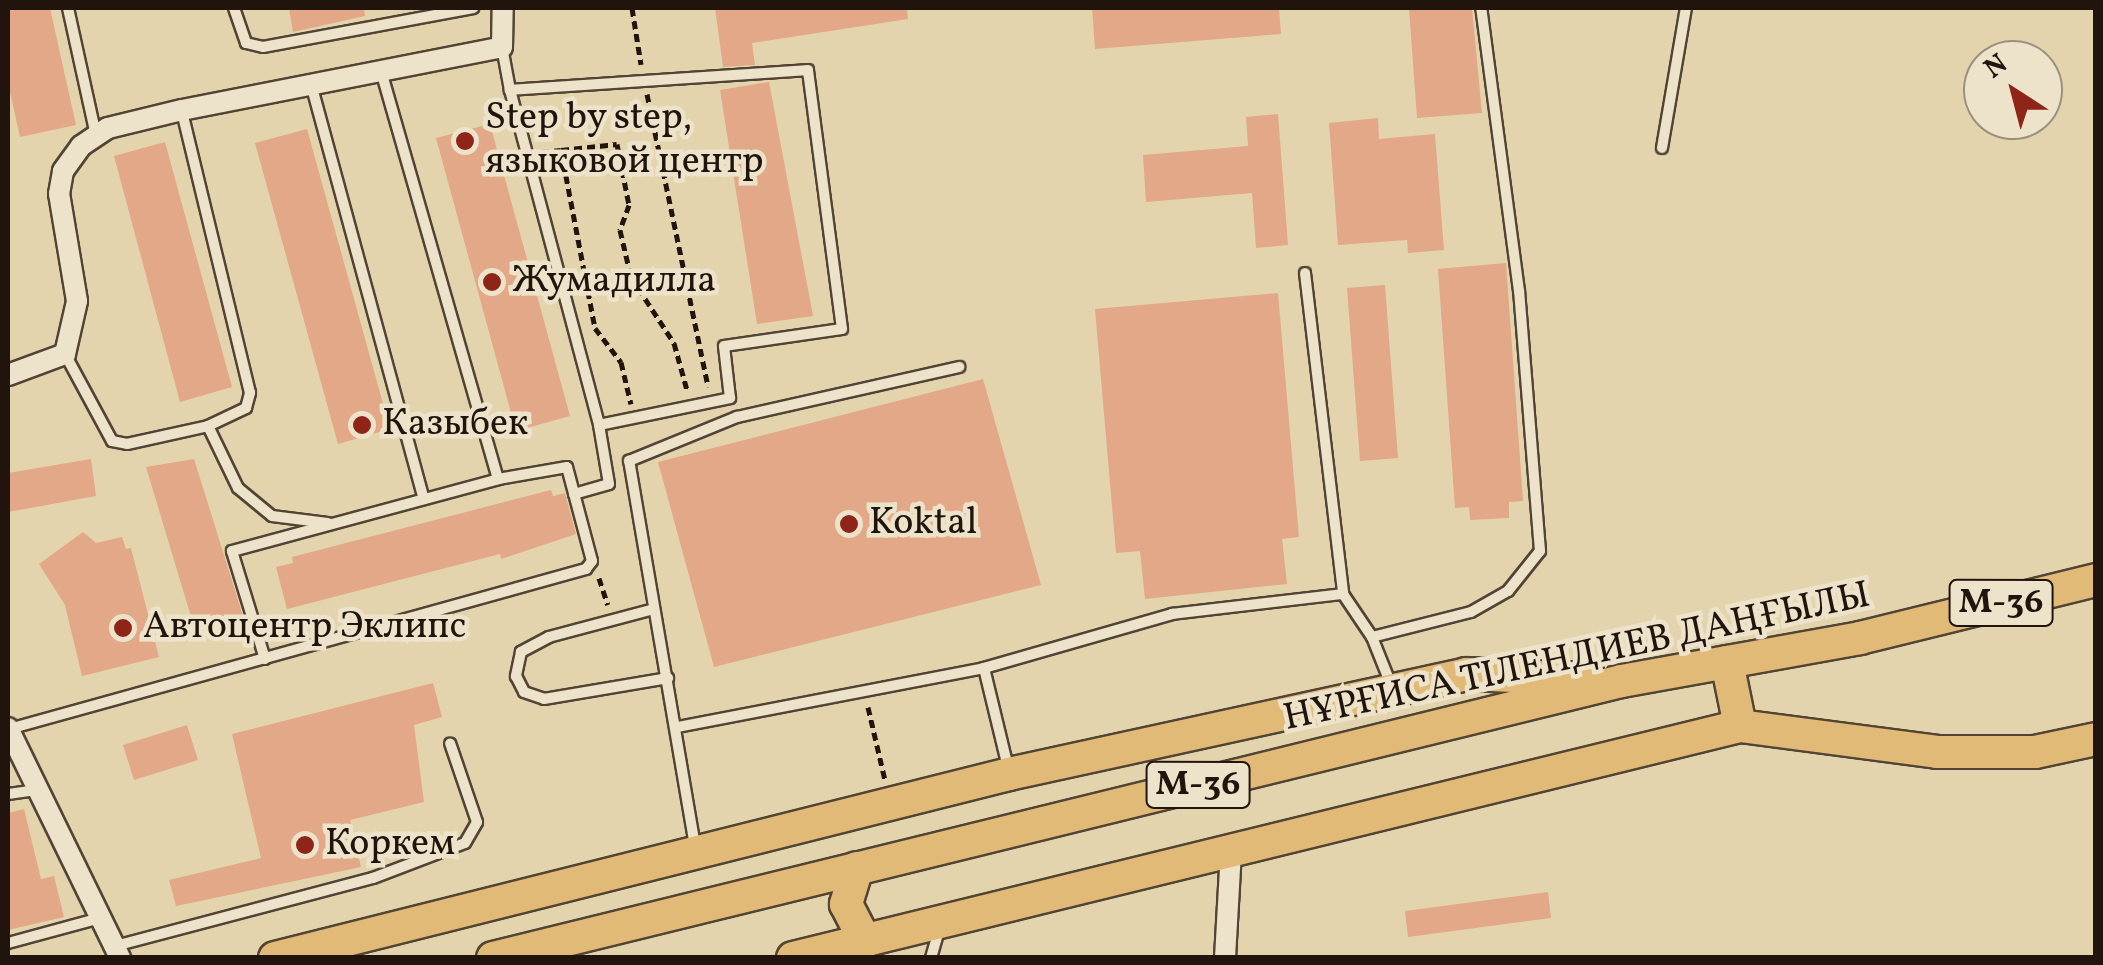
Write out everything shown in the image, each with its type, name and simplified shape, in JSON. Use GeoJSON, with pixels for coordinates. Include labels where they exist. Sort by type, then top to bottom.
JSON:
{"type":"FeatureCollection","features":[{"type":"Feature","properties":{"kind":"main road","name":"НҰРҒИСА ТІЛЕНДИЕВ ДАҢҒЫЛЫ"},"geometry":{"type":"LineString","coordinates":[[493,958],[1622,680],[1860,638],[2096,580]]}},
{"type":"Feature","properties":{"kind":"main road"},"geometry":{"type":"LineString","coordinates":[[1727,662],[1740,726]]}},
{"type":"Feature","properties":{"kind":"main road"},"geometry":{"type":"LineString","coordinates":[[274,958],[1009,774],[1466,674],[1622,680]]}},
{"type":"Feature","properties":{"kind":"main road","name":"M-36"},"geometry":{"type":"LineString","coordinates":[[793,958],[1740,726],[1956,753],[2035,752],[2096,739]]}},
{"type":"Feature","properties":{"kind":"main road"},"geometry":{"type":"LineString","coordinates":[[857,868],[846,904],[865,940]]}},
{"type":"Feature","properties":{"kind":"street"},"geometry":{"type":"LineString","coordinates":[[8,376],[64,354],[76,301],[59,194],[63,171],[96,136],[182,110],[502,46],[503,8]]}},
{"type":"Feature","properties":{"kind":"street"},"geometry":{"type":"LineString","coordinates":[[8,729],[117,952]]}},
{"type":"Feature","properties":{"kind":"street"},"geometry":{"type":"LineString","coordinates":[[1225,958],[1231,850]]}},
{"type":"Feature","properties":{"kind":"lane"},"geometry":{"type":"LineString","coordinates":[[68,8],[96,136]]}},
{"type":"Feature","properties":{"kind":"lane"},"geometry":{"type":"LineString","coordinates":[[234,8],[246,43],[263,47],[474,8]]}},
{"type":"Feature","properties":{"kind":"lane"},"geometry":{"type":"LineString","coordinates":[[1372,638],[1470,612],[1508,591],[1540,551],[1519,291],[1482,8]]}},
{"type":"Feature","properties":{"kind":"lane"},"geometry":{"type":"LineString","coordinates":[[1662,148],[1686,8]]}},
{"type":"Feature","properties":{"kind":"lane"},"geometry":{"type":"LineString","coordinates":[[502,46],[510,90],[599,425],[609,484],[574,494]]}},
{"type":"Feature","properties":{"kind":"lane"},"geometry":{"type":"LineString","coordinates":[[380,69],[498,480]]}},
{"type":"Feature","properties":{"kind":"lane"},"geometry":{"type":"LineString","coordinates":[[510,90],[808,70],[842,329],[724,346],[730,398],[599,425]]}},
{"type":"Feature","properties":{"kind":"lane"},"geometry":{"type":"LineString","coordinates":[[310,83],[424,500]]}},
{"type":"Feature","properties":{"kind":"lane"},"geometry":{"type":"LineString","coordinates":[[64,354],[112,441],[126,444],[208,426],[246,408],[250,393],[182,110]]}},
{"type":"Feature","properties":{"kind":"lane"},"geometry":{"type":"LineString","coordinates":[[1304,273],[1343,594],[1372,638],[1392,690]]}},
{"type":"Feature","properties":{"kind":"lane"},"geometry":{"type":"LineString","coordinates":[[697,855],[678,726],[629,460],[737,418],[959,367]]}},
{"type":"Feature","properties":{"kind":"lane"},"geometry":{"type":"LineString","coordinates":[[208,426],[238,488],[272,516],[334,524]]}},
{"type":"Feature","properties":{"kind":"lane"},"geometry":{"type":"LineString","coordinates":[[8,729],[265,659],[586,569],[592,561],[567,467],[498,480],[232,552],[265,659]]}},
{"type":"Feature","properties":{"kind":"lane"},"geometry":{"type":"LineString","coordinates":[[678,726],[984,668],[1172,614],[1343,594]]}},
{"type":"Feature","properties":{"kind":"lane"},"geometry":{"type":"LineString","coordinates":[[654,609],[610,618],[521,652],[516,676],[524,692],[544,699],[668,678]]}},
{"type":"Feature","properties":{"kind":"lane"},"geometry":{"type":"LineString","coordinates":[[984,668],[1009,774]]}},
{"type":"Feature","properties":{"kind":"lane"},"geometry":{"type":"LineString","coordinates":[[117,952],[373,878],[465,842],[476,822],[450,743]]}},
{"type":"Feature","properties":{"kind":"lane"},"geometry":{"type":"LineString","coordinates":[[8,794],[38,790]]}},
{"type":"Feature","properties":{"kind":"lane"},"geometry":{"type":"LineString","coordinates":[[8,943],[100,918]]}},
{"type":"Feature","properties":{"kind":"lane"},"geometry":{"type":"LineString","coordinates":[[931,958],[942,922]]}},
{"type":"Feature","properties":{"kind":"path"},"geometry":{"type":"LineString","coordinates":[[632,8],[712,402]]}},
{"type":"Feature","properties":{"kind":"path"},"geometry":{"type":"LineString","coordinates":[[537,136],[542,152],[617,144],[629,205],[620,230],[631,277],[674,343],[692,406]]}},
{"type":"Feature","properties":{"kind":"path"},"geometry":{"type":"LineString","coordinates":[[561,150],[595,328],[621,362],[634,418]]}},
{"type":"Feature","properties":{"kind":"path"},"geometry":{"type":"LineString","coordinates":[[592,561],[610,618]]}},
{"type":"Feature","properties":{"kind":"path"},"geometry":{"type":"LineString","coordinates":[[864,689],[885,782]]}},
{"type":"Feature","properties":{"kind":"building"},"geometry":{"type":"Polygon","coordinates":[[[8,8],[50,8],[76,125],[20,137],[8,83],[8,8]]]}},
{"type":"Feature","properties":{"kind":"building"},"geometry":{"type":"Polygon","coordinates":[[[289,8],[364,8],[365,16],[293,32],[289,8]]]}},
{"type":"Feature","properties":{"kind":"building"},"geometry":{"type":"Polygon","coordinates":[[[715,8],[907,8],[908,19],[752,43],[755,65],[723,67],[715,8]]]}},
{"type":"Feature","properties":{"kind":"building"},"geometry":{"type":"Polygon","coordinates":[[[1092,8],[1279,8],[1281,34],[1095,49],[1092,8]]]}},
{"type":"Feature","properties":{"kind":"building"},"geometry":{"type":"Polygon","coordinates":[[[1409,8],[1472,8],[1482,113],[1417,118],[1409,8]]]}},
{"type":"Feature","properties":{"kind":"building"},"geometry":{"type":"Polygon","coordinates":[[[769,82],[813,316],[757,324],[720,90],[769,82]]]}},
{"type":"Feature","properties":{"kind":"building"},"geometry":{"type":"Polygon","coordinates":[[[1278,114],[1288,245],[1256,248],[1252,193],[1146,202],[1143,155],[1248,146],[1246,117],[1278,114]]]}},
{"type":"Feature","properties":{"kind":"building"},"geometry":{"type":"Polygon","coordinates":[[[1378,118],[1379,139],[1435,134],[1444,250],[1408,253],[1407,240],[1338,245],[1329,123],[1378,118]]]}},
{"type":"Feature","properties":{"kind":"building"},"geometry":{"type":"Polygon","coordinates":[[[490,124],[570,416],[516,431],[436,138],[490,124]]]}},
{"type":"Feature","properties":{"kind":"building"},"geometry":{"type":"Polygon","coordinates":[[[307,129],[390,429],[338,444],[255,143],[307,129]]]}},
{"type":"Feature","properties":{"kind":"building"},"geometry":{"type":"Polygon","coordinates":[[[165,142],[232,387],[180,402],[114,156],[165,142]]]}},
{"type":"Feature","properties":{"kind":"building"},"geometry":{"type":"Polygon","coordinates":[[[1506,263],[1523,501],[1509,502],[1509,518],[1470,520],[1469,507],[1455,508],[1438,269],[1506,263]]]}},
{"type":"Feature","properties":{"kind":"building"},"geometry":{"type":"Polygon","coordinates":[[[1385,285],[1398,458],[1360,461],[1347,288],[1385,285]]]}},
{"type":"Feature","properties":{"kind":"building"},"geometry":{"type":"Polygon","coordinates":[[[1278,293],[1299,537],[1282,539],[1287,584],[1145,599],[1140,551],[1116,553],[1095,309],[1278,293]]]}},
{"type":"Feature","properties":{"kind":"building","name":"Koktal"},"geometry":{"type":"Polygon","coordinates":[[[983,379],[1041,585],[714,667],[658,462],[983,379]]]}},
{"type":"Feature","properties":{"kind":"building"},"geometry":{"type":"Polygon","coordinates":[[[91,459],[96,496],[8,512],[8,473],[91,459]]]}},
{"type":"Feature","properties":{"kind":"building"},"geometry":{"type":"Polygon","coordinates":[[[194,459],[243,616],[195,630],[146,467],[194,459]]]}},
{"type":"Feature","properties":{"kind":"building"},"geometry":{"type":"Polygon","coordinates":[[[551,490],[553,496],[565,493],[576,534],[501,559],[500,554],[287,609],[276,567],[293,563],[292,557],[551,490]]]}},
{"type":"Feature","properties":{"kind":"building"},"geometry":{"type":"Polygon","coordinates":[[[83,532],[96,543],[122,537],[126,549],[131,548],[159,657],[82,676],[65,605],[39,564],[83,532]]]}},
{"type":"Feature","properties":{"kind":"building"},"geometry":{"type":"Polygon","coordinates":[[[433,683],[442,717],[414,725],[424,802],[350,820],[361,867],[176,906],[169,880],[261,858],[232,734],[433,683]]]}},
{"type":"Feature","properties":{"kind":"building"},"geometry":{"type":"Polygon","coordinates":[[[187,725],[198,760],[134,780],[123,745],[187,725]]]}},
{"type":"Feature","properties":{"kind":"building"},"geometry":{"type":"Polygon","coordinates":[[[24,809],[41,879],[54,876],[64,917],[8,930],[8,813],[24,809]]]}},
{"type":"Feature","properties":{"kind":"building"},"geometry":{"type":"Polygon","coordinates":[[[1548,892],[1551,918],[1408,937],[1405,911],[1548,892]]]}},
{"type":"Feature","properties":{"kind":"place","name":"Step by step, языковой центр"},"geometry":{"type":"Point","coordinates":[465,141]}},
{"type":"Feature","properties":{"kind":"place","name":"Жумадилла"},"geometry":{"type":"Point","coordinates":[492,282]}},
{"type":"Feature","properties":{"kind":"place","name":"Казыбек"},"geometry":{"type":"Point","coordinates":[362,425]}},
{"type":"Feature","properties":{"kind":"place","name":"Koktal"},"geometry":{"type":"Point","coordinates":[849,524]}},
{"type":"Feature","properties":{"kind":"place","name":"Автоцентр Эклипс"},"geometry":{"type":"Point","coordinates":[123,628]}},
{"type":"Feature","properties":{"kind":"place","name":"Коркем"},"geometry":{"type":"Point","coordinates":[305,845]}}]}
